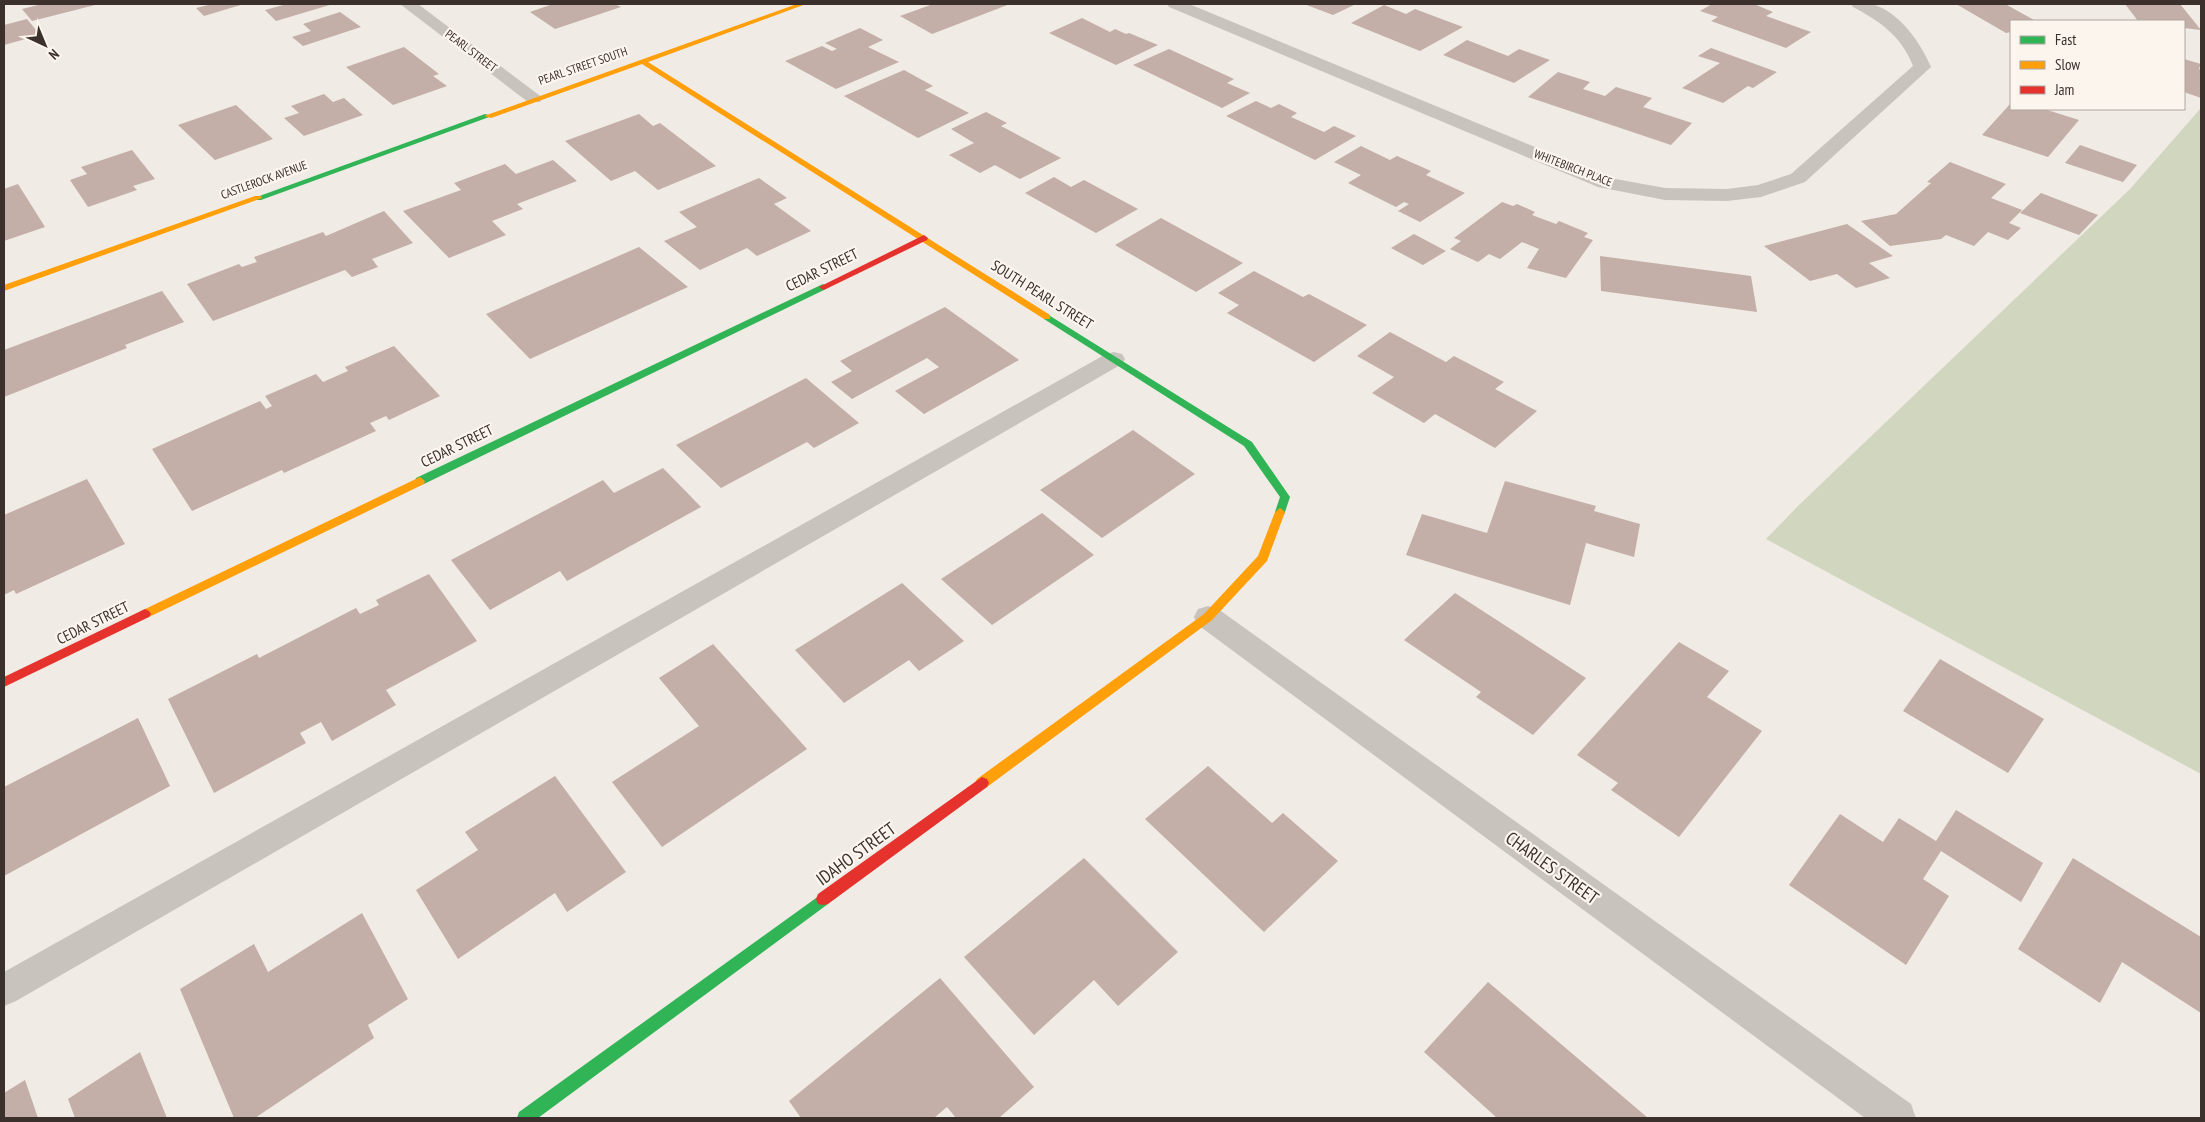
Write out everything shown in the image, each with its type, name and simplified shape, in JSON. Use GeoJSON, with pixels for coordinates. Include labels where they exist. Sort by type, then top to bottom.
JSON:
{"type":"FeatureCollection","features":[{"type":"Feature","properties":{"kind":"street","name":"PEARL STREET"},"geometry":{"type":"LineString","coordinates":[[408,4],[534,98]]}},
{"type":"Feature","properties":{"kind":"street"},"geometry":{"type":"LineString","coordinates":[[642,61],[803,4]]}},
{"type":"Feature","properties":{"kind":"street","name":"WHITEBIRCH PLACE"},"geometry":{"type":"LineString","coordinates":[[1175,4],[1605,183],[1665,194],[1727,195],[1761,191],[1798,178],[1922,67],[1908,39],[1893,22],[1859,4]]}},
{"type":"Feature","properties":{"kind":"street","name":"PEARL STREET SOUTH"},"geometry":{"type":"LineString","coordinates":[[534,98],[642,61]]}},
{"type":"Feature","properties":{"kind":"street","name":"SOUTH PEARL STREET"},"geometry":{"type":"LineString","coordinates":[[642,61],[1248,444],[1285,497],[1263,558],[1208,617]]}},
{"type":"Feature","properties":{"kind":"street","name":"CASTLEROCK AVENUE"},"geometry":{"type":"LineString","coordinates":[[4,288],[534,98]]}},
{"type":"Feature","properties":{"kind":"street","name":"CEDAR STREET"},"geometry":{"type":"LineString","coordinates":[[4,682],[924,238]]}},
{"type":"Feature","properties":{"kind":"street","name":"IDAHO STREET"},"geometry":{"type":"LineString","coordinates":[[525,1118],[1208,617]]}},
{"type":"Feature","properties":{"kind":"street","name":"CHARLES STREET"},"geometry":{"type":"LineString","coordinates":[[1208,617],[1897,1118]]}},
{"type":"Feature","properties":{"kind":"lane"},"geometry":{"type":"LineString","coordinates":[[4,990],[1114,359]]}},
{"type":"Feature","properties":{"kind":"green space"},"geometry":{"type":"Polygon","coordinates":[[[2201,108],[2201,774],[1766,539],[1799,505],[2130,189],[2201,108]]]}},
{"type":"Feature","properties":{"kind":"building"},"geometry":{"type":"Polygon","coordinates":[[[42,4],[99,4],[32,21],[22,9],[42,4]]]}},
{"type":"Feature","properties":{"kind":"building"},"geometry":{"type":"Polygon","coordinates":[[[213,4],[244,4],[204,16],[196,8],[213,4]]]}},
{"type":"Feature","properties":{"kind":"building"},"geometry":{"type":"Polygon","coordinates":[[[287,4],[333,4],[276,21],[265,10],[287,4]]]}},
{"type":"Feature","properties":{"kind":"building"},"geometry":{"type":"Polygon","coordinates":[[[548,4],[615,4],[621,7],[555,29],[530,12],[550,5],[548,4]]]}},
{"type":"Feature","properties":{"kind":"building"},"geometry":{"type":"Polygon","coordinates":[[[933,4],[1010,4],[932,34],[900,16],[933,4]]]}},
{"type":"Feature","properties":{"kind":"building"},"geometry":{"type":"Polygon","coordinates":[[[1304,4],[1356,4],[1333,15],[1304,4]]]}},
{"type":"Feature","properties":{"kind":"building"},"geometry":{"type":"Polygon","coordinates":[[[1712,4],[1754,4],[1773,12],[1766,16],[1811,32],[1786,48],[1711,21],[1718,17],[1700,11],[1712,4]]]}},
{"type":"Feature","properties":{"kind":"building"},"geometry":{"type":"Polygon","coordinates":[[[1956,4],[2008,4],[2034,20],[2010,20],[2010,32],[2006,33],[1956,4]]]}},
{"type":"Feature","properties":{"kind":"building"},"geometry":{"type":"Polygon","coordinates":[[[2125,4],[2180,4],[2201,30],[2185,28],[2185,20],[2137,20],[2125,4]]]}},
{"type":"Feature","properties":{"kind":"building"},"geometry":{"type":"Polygon","coordinates":[[[1384,5],[1406,14],[1415,9],[1463,27],[1420,51],[1351,23],[1384,5]]]}},
{"type":"Feature","properties":{"kind":"building"},"geometry":{"type":"Polygon","coordinates":[[[340,12],[361,27],[303,46],[292,37],[311,31],[303,24],[340,12]]]}},
{"type":"Feature","properties":{"kind":"building"},"geometry":{"type":"Polygon","coordinates":[[[1082,18],[1110,32],[1115,29],[1158,45],[1116,65],[1049,33],[1082,18]]]}},
{"type":"Feature","properties":{"kind":"building"},"geometry":{"type":"Polygon","coordinates":[[[27,19],[40,35],[4,45],[4,25],[27,19]]]}},
{"type":"Feature","properties":{"kind":"building"},"geometry":{"type":"Polygon","coordinates":[[[860,28],[883,40],[868,47],[899,62],[836,89],[785,61],[822,46],[832,51],[837,49],[825,43],[860,28]]]}},
{"type":"Feature","properties":{"kind":"building"},"geometry":{"type":"Polygon","coordinates":[[[1467,40],[1508,56],[1519,49],[1550,60],[1514,83],[1443,55],[1467,40]]]}},
{"type":"Feature","properties":{"kind":"building"},"geometry":{"type":"Polygon","coordinates":[[[404,47],[439,74],[433,76],[447,86],[393,105],[346,67],[404,47]]]}},
{"type":"Feature","properties":{"kind":"building"},"geometry":{"type":"Polygon","coordinates":[[[1711,48],[1777,72],[1753,88],[1748,86],[1723,103],[1682,88],[1720,63],[1698,56],[1711,48]]]}},
{"type":"Feature","properties":{"kind":"building"},"geometry":{"type":"Polygon","coordinates":[[[1169,49],[1234,79],[1227,83],[1250,93],[1222,108],[1133,65],[1169,49]]]}},
{"type":"Feature","properties":{"kind":"building"},"geometry":{"type":"Polygon","coordinates":[[[2185,59],[2201,64],[2199,69],[2201,70],[2201,98],[2185,92],[2185,59]]]}},
{"type":"Feature","properties":{"kind":"building"},"geometry":{"type":"Polygon","coordinates":[[[904,70],[933,86],[925,90],[969,113],[918,138],[844,96],[904,70]]]}},
{"type":"Feature","properties":{"kind":"building"},"geometry":{"type":"Polygon","coordinates":[[[1558,72],[1590,82],[1583,89],[1605,96],[1616,87],[1652,98],[1643,107],[1692,123],[1671,145],[1528,97],[1558,72]]]}},
{"type":"Feature","properties":{"kind":"building"},"geometry":{"type":"Polygon","coordinates":[[[324,94],[333,102],[344,98],[363,115],[304,136],[284,118],[299,113],[291,106],[324,94]]]}},
{"type":"Feature","properties":{"kind":"building"},"geometry":{"type":"Polygon","coordinates":[[[1256,101],[1271,108],[1279,104],[1297,113],[1291,117],[1324,132],[1334,126],[1356,136],[1315,160],[1226,116],[1256,101]]]}},
{"type":"Feature","properties":{"kind":"building"},"geometry":{"type":"Polygon","coordinates":[[[2010,104],[2010,110],[2047,110],[2079,120],[2048,157],[1982,135],[2010,104]]]}},
{"type":"Feature","properties":{"kind":"building"},"geometry":{"type":"Polygon","coordinates":[[[236,105],[273,139],[215,160],[178,125],[236,105]]]}},
{"type":"Feature","properties":{"kind":"building"},"geometry":{"type":"Polygon","coordinates":[[[986,112],[1007,123],[1001,126],[1061,158],[1020,179],[995,165],[980,173],[949,155],[974,143],[951,129],[986,112]]]}},
{"type":"Feature","properties":{"kind":"building"},"geometry":{"type":"Polygon","coordinates":[[[639,114],[653,126],[660,123],[716,166],[658,190],[635,171],[611,181],[565,141],[639,114]]]}},
{"type":"Feature","properties":{"kind":"building"},"geometry":{"type":"Polygon","coordinates":[[[2080,145],[2137,165],[2123,182],[2065,163],[2080,145]]]}},
{"type":"Feature","properties":{"kind":"building"},"geometry":{"type":"Polygon","coordinates":[[[1361,146],[1390,160],[1397,156],[1431,171],[1426,175],[1465,193],[1420,222],[1398,211],[1409,204],[1404,202],[1396,207],[1348,183],[1361,175],[1334,162],[1361,146]]]}},
{"type":"Feature","properties":{"kind":"building"},"geometry":{"type":"Polygon","coordinates":[[[132,150],[155,179],[133,186],[137,190],[88,207],[70,180],[87,174],[81,167],[132,150]]]}},
{"type":"Feature","properties":{"kind":"building"},"geometry":{"type":"Polygon","coordinates":[[[553,160],[577,181],[517,204],[523,209],[492,221],[506,235],[449,258],[403,211],[461,190],[454,183],[505,164],[516,174],[553,160]]]}},
{"type":"Feature","properties":{"kind":"building"},"geometry":{"type":"Polygon","coordinates":[[[1950,162],[2006,184],[1991,198],[2022,210],[2009,223],[2021,228],[2008,240],[1988,232],[1974,246],[1946,235],[1941,239],[1890,246],[1861,221],[1896,214],[1931,183],[1927,182],[1950,162]]]}},
{"type":"Feature","properties":{"kind":"building"},"geometry":{"type":"Polygon","coordinates":[[[1054,177],[1071,187],[1084,180],[1138,209],[1096,233],[1025,193],[1054,177]]]}},
{"type":"Feature","properties":{"kind":"building"},"geometry":{"type":"Polygon","coordinates":[[[759,178],[787,198],[774,204],[811,231],[757,256],[747,248],[700,270],[664,241],[697,227],[679,212],[759,178]]]}},
{"type":"Feature","properties":{"kind":"building"},"geometry":{"type":"Polygon","coordinates":[[[18,184],[45,227],[4,241],[4,189],[18,184]]]}},
{"type":"Feature","properties":{"kind":"building"},"geometry":{"type":"Polygon","coordinates":[[[2041,193],[2098,215],[2079,235],[2020,213],[2041,193]]]}},
{"type":"Feature","properties":{"kind":"building"},"geometry":{"type":"Polygon","coordinates":[[[1502,202],[1513,206],[1517,204],[1535,212],[1532,215],[1556,224],[1559,221],[1588,233],[1584,237],[1593,240],[1566,278],[1527,268],[1539,249],[1522,242],[1500,259],[1489,254],[1478,262],[1450,249],[1461,241],[1454,238],[1502,202]]]}},
{"type":"Feature","properties":{"kind":"building"},"geometry":{"type":"Polygon","coordinates":[[[384,211],[413,243],[372,259],[378,267],[352,277],[345,270],[213,321],[187,284],[239,264],[242,267],[257,262],[254,257],[323,232],[326,236],[384,211]]]}},
{"type":"Feature","properties":{"kind":"building"},"geometry":{"type":"Polygon","coordinates":[[[1161,218],[1243,263],[1196,292],[1115,245],[1161,218]]]}},
{"type":"Feature","properties":{"kind":"building"},"geometry":{"type":"Polygon","coordinates":[[[1847,224],[1893,256],[1869,263],[1890,278],[1856,288],[1837,274],[1810,281],[1764,246],[1847,224]]]}},
{"type":"Feature","properties":{"kind":"building"},"geometry":{"type":"Polygon","coordinates":[[[1414,234],[1446,251],[1423,265],[1391,248],[1414,234]]]}},
{"type":"Feature","properties":{"kind":"building"},"geometry":{"type":"Polygon","coordinates":[[[639,247],[688,287],[530,359],[486,314],[639,247]]]}},
{"type":"Feature","properties":{"kind":"building"},"geometry":{"type":"Polygon","coordinates":[[[1600,256],[1751,276],[1757,312],[1601,291],[1600,256]]]}},
{"type":"Feature","properties":{"kind":"building"},"geometry":{"type":"Polygon","coordinates":[[[1254,271],[1303,297],[1309,294],[1367,325],[1314,362],[1227,313],[1239,305],[1218,293],[1254,271]]]}},
{"type":"Feature","properties":{"kind":"building"},"geometry":{"type":"Polygon","coordinates":[[[162,291],[184,322],[125,345],[127,348],[4,397],[4,350],[162,291]]]}},
{"type":"Feature","properties":{"kind":"building"},"geometry":{"type":"Polygon","coordinates":[[[945,307],[1019,360],[924,414],[895,391],[939,367],[927,358],[852,399],[831,382],[852,371],[840,361],[945,307]]]}},
{"type":"Feature","properties":{"kind":"building"},"geometry":{"type":"Polygon","coordinates":[[[1390,332],[1446,362],[1454,356],[1504,382],[1495,389],[1537,411],[1495,448],[1435,414],[1424,423],[1372,393],[1394,377],[1357,356],[1390,332]]]}},
{"type":"Feature","properties":{"kind":"building"},"geometry":{"type":"Polygon","coordinates":[[[394,346],[440,396],[389,420],[386,416],[370,423],[376,431],[284,473],[282,470],[192,511],[152,449],[260,401],[266,409],[272,406],[265,396],[316,374],[323,382],[348,371],[345,367],[394,346]]]}},
{"type":"Feature","properties":{"kind":"building"},"geometry":{"type":"Polygon","coordinates":[[[806,378],[859,423],[814,448],[807,442],[721,488],[676,445],[806,378]]]}},
{"type":"Feature","properties":{"kind":"building"},"geometry":{"type":"Polygon","coordinates":[[[1133,430],[1195,474],[1102,538],[1040,490],[1133,430]]]}},
{"type":"Feature","properties":{"kind":"building"},"geometry":{"type":"Polygon","coordinates":[[[663,468],[701,507],[567,581],[560,571],[490,610],[451,560],[603,480],[614,493],[663,468]]]}},
{"type":"Feature","properties":{"kind":"building"},"geometry":{"type":"Polygon","coordinates":[[[87,479],[125,544],[16,594],[14,590],[4,595],[4,515],[87,479]]]}},
{"type":"Feature","properties":{"kind":"building"},"geometry":{"type":"Polygon","coordinates":[[[1505,481],[1596,506],[1594,511],[1640,524],[1634,557],[1586,543],[1570,605],[1406,555],[1422,514],[1487,533],[1505,481]]]}},
{"type":"Feature","properties":{"kind":"building"},"geometry":{"type":"Polygon","coordinates":[[[1042,513],[1094,555],[992,625],[941,579],[1042,513]]]}},
{"type":"Feature","properties":{"kind":"building"},"geometry":{"type":"Polygon","coordinates":[[[429,574],[477,641],[386,690],[396,705],[332,741],[321,722],[300,733],[306,743],[214,793],[168,699],[257,654],[259,658],[356,608],[360,614],[379,605],[376,600],[429,574]]]}},
{"type":"Feature","properties":{"kind":"building"},"geometry":{"type":"Polygon","coordinates":[[[902,583],[964,641],[919,671],[909,660],[844,703],[795,650],[902,583]]]}},
{"type":"Feature","properties":{"kind":"building"},"geometry":{"type":"Polygon","coordinates":[[[1455,593],[1586,678],[1533,735],[1476,697],[1481,692],[1404,640],[1455,593]]]}},
{"type":"Feature","properties":{"kind":"building"},"geometry":{"type":"Polygon","coordinates":[[[1679,642],[1729,671],[1707,697],[1762,731],[1679,837],[1611,790],[1618,783],[1577,755],[1679,642]]]}},
{"type":"Feature","properties":{"kind":"building"},"geometry":{"type":"Polygon","coordinates":[[[713,644],[807,749],[662,847],[612,782],[699,726],[659,678],[713,644]]]}},
{"type":"Feature","properties":{"kind":"building"},"geometry":{"type":"Polygon","coordinates":[[[1940,659],[2044,719],[2008,773],[1903,711],[1940,659]]]}},
{"type":"Feature","properties":{"kind":"building"},"geometry":{"type":"Polygon","coordinates":[[[138,718],[170,786],[4,876],[4,787],[138,718]]]}},
{"type":"Feature","properties":{"kind":"building"},"geometry":{"type":"Polygon","coordinates":[[[1208,766],[1272,823],[1283,813],[1338,861],[1264,932],[1145,819],[1208,766]]]}},
{"type":"Feature","properties":{"kind":"building"},"geometry":{"type":"Polygon","coordinates":[[[555,776],[626,872],[567,912],[555,893],[458,959],[416,890],[478,850],[465,832],[555,776]]]}},
{"type":"Feature","properties":{"kind":"building"},"geometry":{"type":"Polygon","coordinates":[[[1956,810],[2043,863],[2021,902],[1941,851],[1923,879],[1949,896],[1906,965],[1789,885],[1840,814],[1883,842],[1899,818],[1936,841],[1956,810]]]}},
{"type":"Feature","properties":{"kind":"building"},"geometry":{"type":"Polygon","coordinates":[[[1084,858],[1178,952],[1118,1006],[1094,980],[1034,1035],[964,957],[1084,858]]]}},
{"type":"Feature","properties":{"kind":"building"},"geometry":{"type":"Polygon","coordinates":[[[2073,858],[2201,937],[2201,1013],[2122,962],[2100,1003],[2018,949],[2073,858]]]}},
{"type":"Feature","properties":{"kind":"building"},"geometry":{"type":"Polygon","coordinates":[[[362,913],[408,999],[368,1025],[374,1038],[255,1118],[234,1118],[180,989],[254,944],[268,972],[362,913]]]}},
{"type":"Feature","properties":{"kind":"building"},"geometry":{"type":"Polygon","coordinates":[[[940,978],[1034,1087],[999,1118],[956,1118],[947,1107],[934,1118],[801,1118],[789,1101],[940,978]]]}},
{"type":"Feature","properties":{"kind":"building"},"geometry":{"type":"Polygon","coordinates":[[[1488,982],[1648,1118],[1497,1118],[1424,1052],[1488,982]]]}},
{"type":"Feature","properties":{"kind":"building"},"geometry":{"type":"Polygon","coordinates":[[[140,1052],[167,1118],[75,1118],[68,1099],[140,1052]]]}},
{"type":"Feature","properties":{"kind":"building"},"geometry":{"type":"Polygon","coordinates":[[[25,1080],[38,1118],[4,1118],[4,1093],[25,1080]]]}},
{"type":"Feature","properties":{"kind":"traffic: fast"},"geometry":{"type":"LineString","coordinates":[[258,198],[488,116]]}},
{"type":"Feature","properties":{"kind":"traffic: fast"},"geometry":{"type":"LineString","coordinates":[[420,481],[823,287]]}},
{"type":"Feature","properties":{"kind":"traffic: fast"},"geometry":{"type":"LineString","coordinates":[[1047,317],[1248,444],[1285,497],[1280,512]]}},
{"type":"Feature","properties":{"kind":"traffic: fast"},"geometry":{"type":"LineString","coordinates":[[525,1118],[823,899]]}},
{"type":"Feature","properties":{"kind":"traffic: slow"},"geometry":{"type":"LineString","coordinates":[[488,116],[803,4]]}},
{"type":"Feature","properties":{"kind":"traffic: slow"},"geometry":{"type":"LineString","coordinates":[[642,61],[1047,317]]}},
{"type":"Feature","properties":{"kind":"traffic: slow"},"geometry":{"type":"LineString","coordinates":[[4,288],[258,198]]}},
{"type":"Feature","properties":{"kind":"traffic: slow"},"geometry":{"type":"LineString","coordinates":[[145,614],[420,481]]}},
{"type":"Feature","properties":{"kind":"traffic: slow"},"geometry":{"type":"LineString","coordinates":[[982,783],[1208,617],[1263,558],[1280,512]]}},
{"type":"Feature","properties":{"kind":"traffic: jam"},"geometry":{"type":"LineString","coordinates":[[823,287],[924,238]]}},
{"type":"Feature","properties":{"kind":"traffic: jam"},"geometry":{"type":"LineString","coordinates":[[4,682],[145,614]]}},
{"type":"Feature","properties":{"kind":"traffic: jam"},"geometry":{"type":"LineString","coordinates":[[823,899],[982,783]]}}]}
